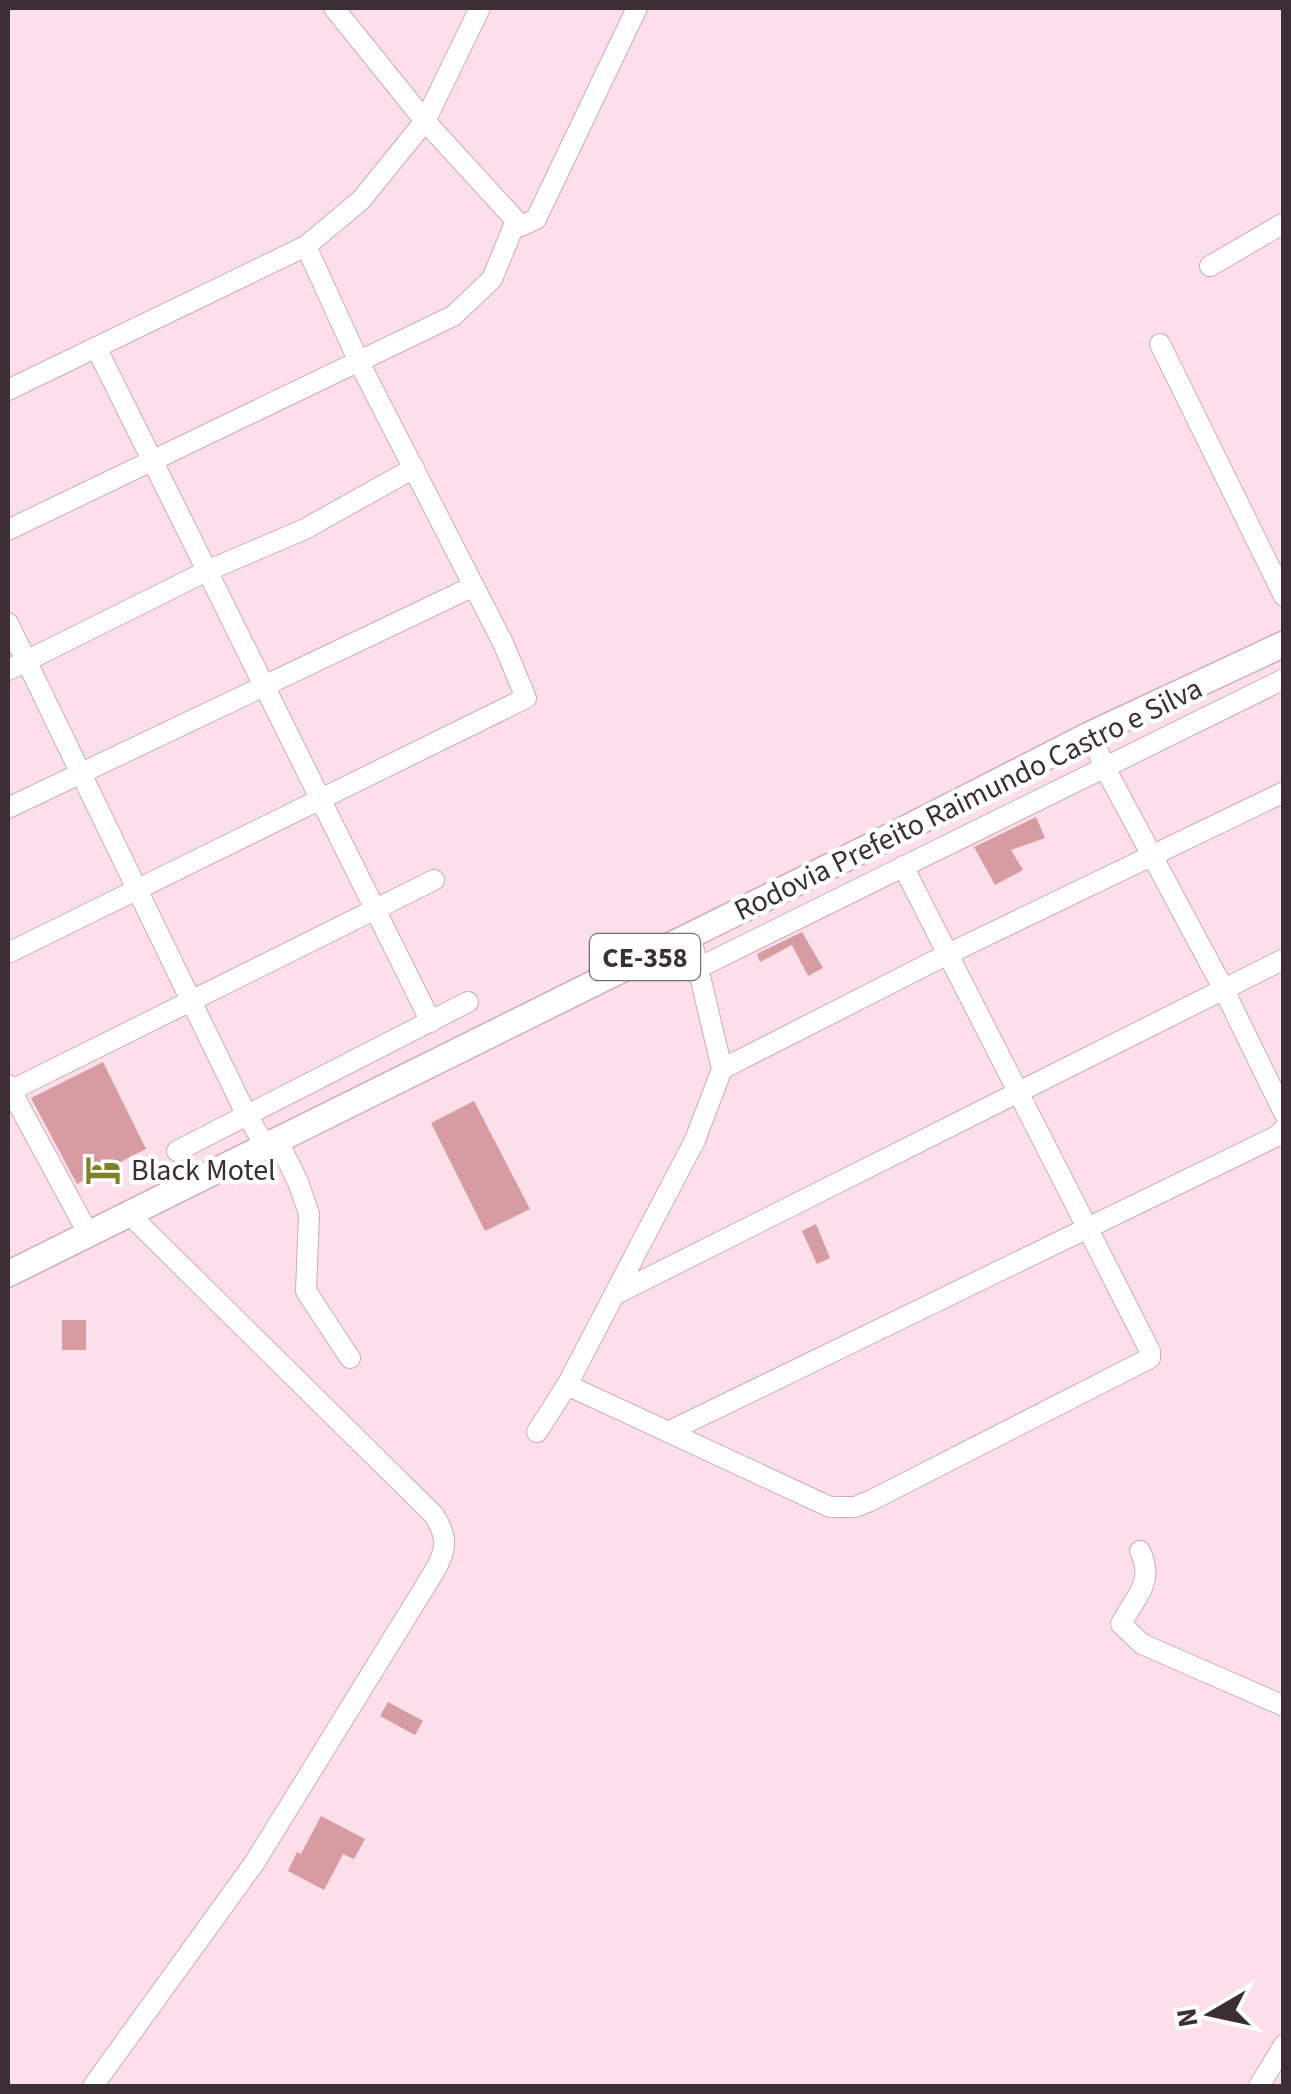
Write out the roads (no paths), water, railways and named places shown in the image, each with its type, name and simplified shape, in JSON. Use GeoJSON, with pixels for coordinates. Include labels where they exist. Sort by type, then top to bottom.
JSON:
{"type":"FeatureCollection","features":[{"type":"Feature","properties":{"kind":"main road","name":"Rodovia Prefeito Raimundo Castro e Silva"},"geometry":{"type":"LineString","coordinates":[[8,1274],[1090,734],[1284,644]]}},
{"type":"Feature","properties":{"kind":"street"},"geometry":{"type":"LineString","coordinates":[[334,8],[425,121],[515,223],[526,226],[536,218],[637,8]]}},
{"type":"Feature","properties":{"kind":"street"},"geometry":{"type":"LineString","coordinates":[[8,390],[306,246],[360,200],[425,121],[480,8]]}},
{"type":"Feature","properties":{"kind":"street"},"geometry":{"type":"LineString","coordinates":[[8,530],[452,316],[492,279],[515,223]]}},
{"type":"Feature","properties":{"kind":"street"},"geometry":{"type":"LineString","coordinates":[[1210,266],[1284,223]]}},
{"type":"Feature","properties":{"kind":"street"},"geometry":{"type":"LineString","coordinates":[[8,953],[526,698],[503,643],[359,362],[306,246]]}},
{"type":"Feature","properties":{"kind":"street"},"geometry":{"type":"LineString","coordinates":[[1160,344],[1284,596]]}},
{"type":"Feature","properties":{"kind":"street"},"geometry":{"type":"LineString","coordinates":[[96,347],[430,1022]]}},
{"type":"Feature","properties":{"kind":"street"},"geometry":{"type":"LineString","coordinates":[[17,665],[207,571],[305,529],[414,468]]}},
{"type":"Feature","properties":{"kind":"street"},"geometry":{"type":"LineString","coordinates":[[8,808],[474,586]]}},
{"type":"Feature","properties":{"kind":"street"},"geometry":{"type":"LineString","coordinates":[[8,623],[17,665],[81,772],[246,1114],[298,1182],[309,1214],[306,1291],[350,1358]]}},
{"type":"Feature","properties":{"kind":"street"},"geometry":{"type":"LineString","coordinates":[[696,969],[1284,678]]}},
{"type":"Feature","properties":{"kind":"street"},"geometry":{"type":"LineString","coordinates":[[1090,734],[1284,1113]]}},
{"type":"Feature","properties":{"kind":"street"},"geometry":{"type":"LineString","coordinates":[[722,1069],[948,954],[1284,792]]}},
{"type":"Feature","properties":{"kind":"street"},"geometry":{"type":"LineString","coordinates":[[567,1386],[830,1507],[855,1507],[1150,1358],[1150,1351],[903,866]]}},
{"type":"Feature","properties":{"kind":"street"},"geometry":{"type":"LineString","coordinates":[[88,1233],[8,1089],[192,1003],[434,880]]}},
{"type":"Feature","properties":{"kind":"street"},"geometry":{"type":"LineString","coordinates":[[537,1432],[567,1386],[695,1140],[722,1069],[690,934]]}},
{"type":"Feature","properties":{"kind":"street"},"geometry":{"type":"LineString","coordinates":[[614,1295],[1017,1090],[1284,960]]}},
{"type":"Feature","properties":{"kind":"street"},"geometry":{"type":"LineString","coordinates":[[177,1150],[468,1002]]}},
{"type":"Feature","properties":{"kind":"street"},"geometry":{"type":"LineString","coordinates":[[670,1431],[1284,1129]]}},
{"type":"Feature","properties":{"kind":"street"},"geometry":{"type":"LineString","coordinates":[[94,2086],[255,1862],[434,1572],[446,1544],[445,1532],[434,1515],[130,1215]]}},
{"type":"Feature","properties":{"kind":"street"},"geometry":{"type":"LineString","coordinates":[[1140,1550],[1147,1566],[1144,1586],[1120,1624],[1128,1634],[1142,1644],[1284,1706]]}},
{"type":"Feature","properties":{"kind":"street"},"geometry":{"type":"LineString","coordinates":[[1260,2086],[1284,2045]]}},
{"type":"Feature","properties":{"kind":"place","name":"Black Motel"},"geometry":{"type":"Point","coordinates":[103,1170]}}]}
